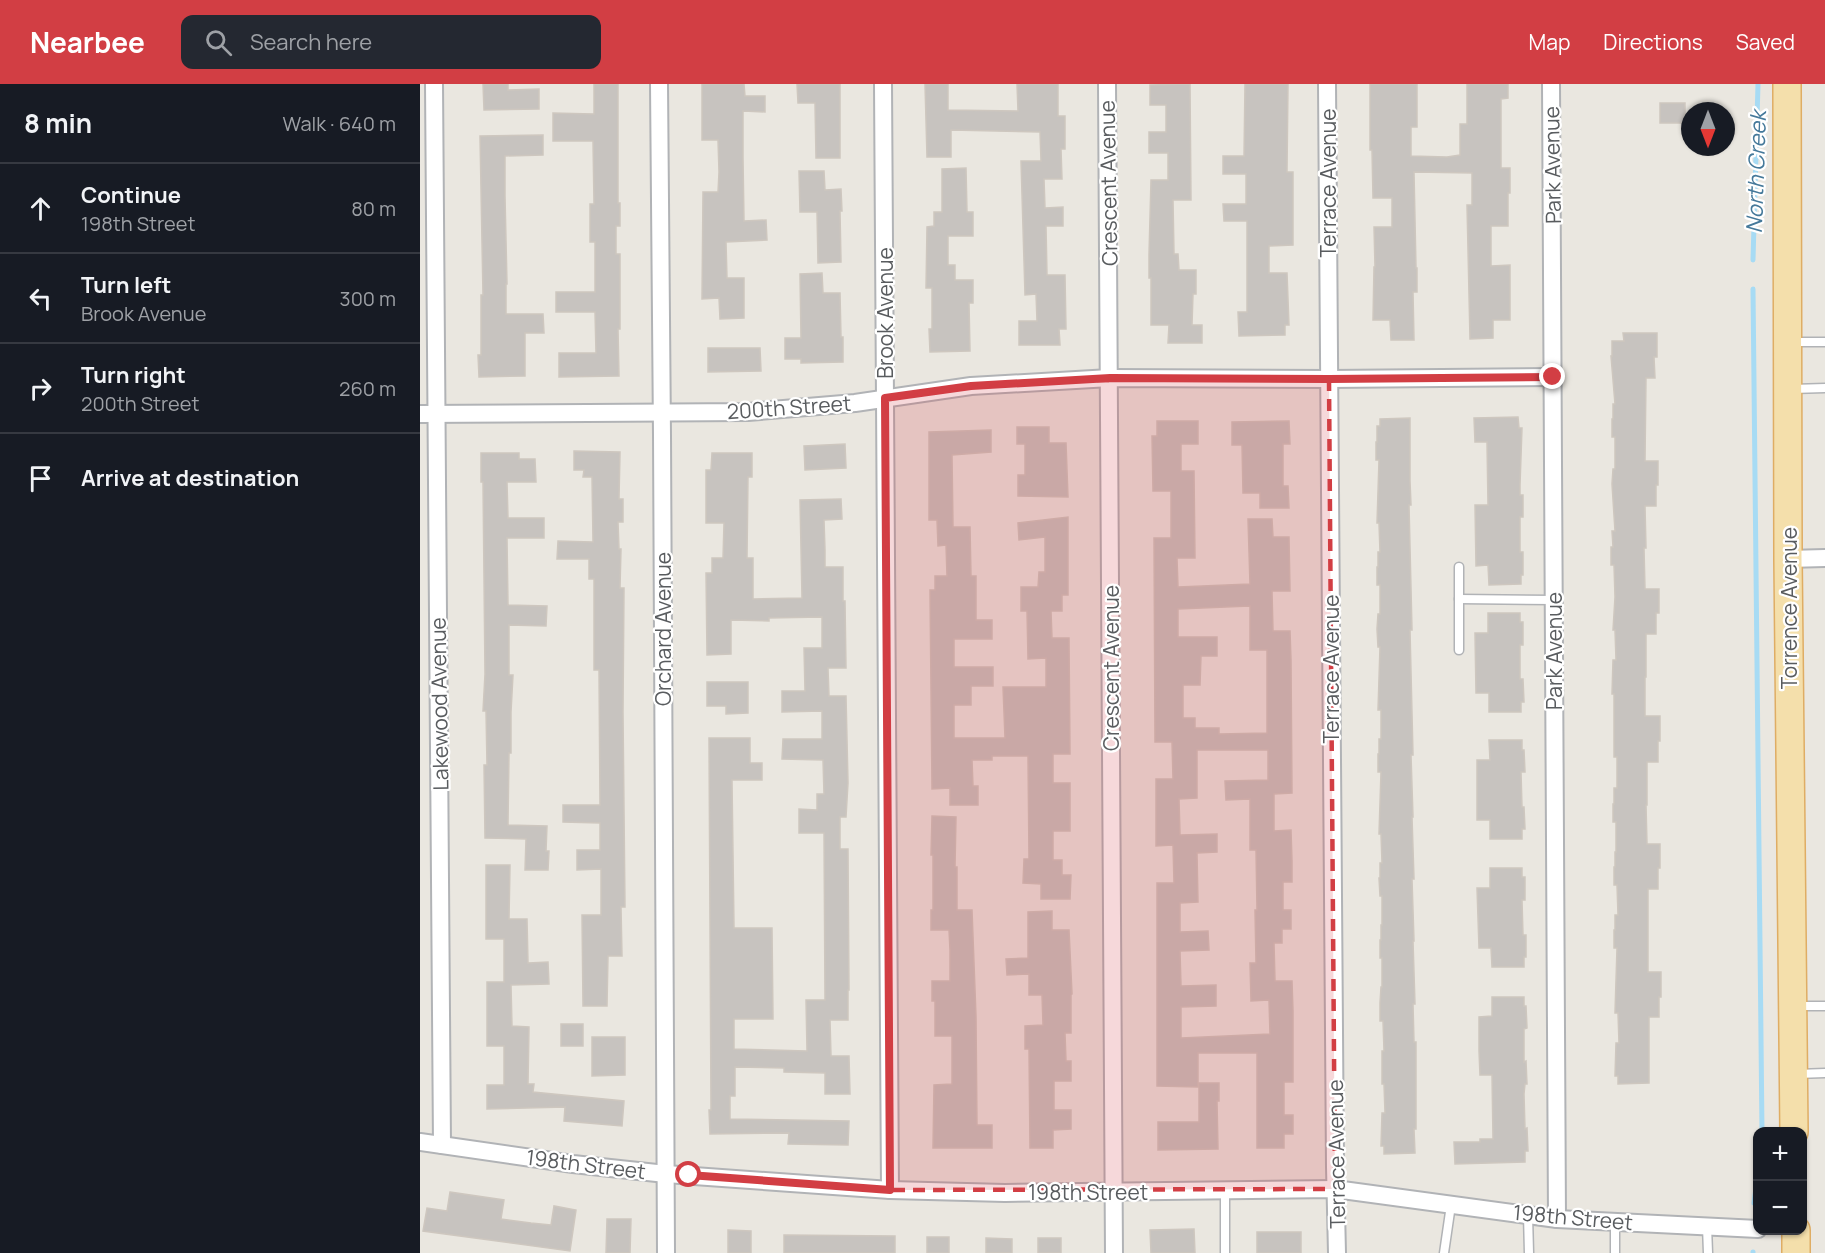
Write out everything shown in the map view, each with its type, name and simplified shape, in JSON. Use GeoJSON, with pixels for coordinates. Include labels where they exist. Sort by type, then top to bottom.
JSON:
{"type":"FeatureCollection","features":[{"type":"Feature","properties":{"kind":"main road","name":"Torrence Avenue"},"geometry":{"type":"LineString","coordinates":[[1787,84],[1788,559],[1794,1127]]}},
{"type":"Feature","properties":{"kind":"street","name":"Lakewood Avenue"},"geometry":{"type":"LineString","coordinates":[[434,84],[428,415],[442,1145]]}},
{"type":"Feature","properties":{"kind":"street","name":"Orchard Avenue"},"geometry":{"type":"LineString","coordinates":[[659,84],[666,1253]]}},
{"type":"Feature","properties":{"kind":"street","name":"Brook Avenue"},"geometry":{"type":"LineString","coordinates":[[883,84],[890,1190]]}},
{"type":"Feature","properties":{"kind":"street","name":"Crescent Avenue"},"geometry":{"type":"LineString","coordinates":[[1107,84],[1114,1253]]}},
{"type":"Feature","properties":{"kind":"street","name":"Terrace Avenue"},"geometry":{"type":"LineString","coordinates":[[1327,84],[1337,1253]]}},
{"type":"Feature","properties":{"kind":"street","name":"Park Avenue"},"geometry":{"type":"LineString","coordinates":[[1551,84],[1557,1219]]}},
{"type":"Feature","properties":{"kind":"street","name":"200th Street"},"geometry":{"type":"LineString","coordinates":[[428,415],[662,414],[792,410],[971,386],[1110,378],[1553,377]]}},
{"type":"Feature","properties":{"kind":"street"},"geometry":{"type":"LineString","coordinates":[[1788,559],[1825,558]]}},
{"type":"Feature","properties":{"kind":"street","name":"198th Street"},"geometry":{"type":"LineString","coordinates":[[420,1142],[573,1164],[890,1190],[981,1192],[1335,1190],[1557,1219],[1753,1229]]}},
{"type":"Feature","properties":{"kind":"lane"},"geometry":{"type":"LineString","coordinates":[[1788,343],[1825,342]]}},
{"type":"Feature","properties":{"kind":"lane"},"geometry":{"type":"LineString","coordinates":[[1788,389],[1825,388]]}},
{"type":"Feature","properties":{"kind":"lane"},"geometry":{"type":"LineString","coordinates":[[1459,567],[1459,650]]}},
{"type":"Feature","properties":{"kind":"lane"},"geometry":{"type":"LineString","coordinates":[[1459,599],[1554,600]]}},
{"type":"Feature","properties":{"kind":"lane"},"geometry":{"type":"LineString","coordinates":[[1793,1006],[1825,1006]]}},
{"type":"Feature","properties":{"kind":"lane"},"geometry":{"type":"LineString","coordinates":[[1794,1074],[1825,1073]]}},
{"type":"Feature","properties":{"kind":"lane"},"geometry":{"type":"LineString","coordinates":[[1225,1191],[1225,1253]]}},
{"type":"Feature","properties":{"kind":"lane"},"geometry":{"type":"LineString","coordinates":[[1444,1253],[1451,1205]]}},
{"type":"Feature","properties":{"kind":"lane"},"geometry":{"type":"LineString","coordinates":[[1528,1215],[1529,1253]]}},
{"type":"Feature","properties":{"kind":"lane"},"geometry":{"type":"LineString","coordinates":[[1615,1222],[1615,1253]]}},
{"type":"Feature","properties":{"kind":"lane"},"geometry":{"type":"LineString","coordinates":[[1707,1226],[1708,1253]]}},
{"type":"Feature","properties":{"kind":"highlighted area"},"geometry":{"type":"Polygon","coordinates":[[[1329,379],[1335,1189],[890,1190],[885,398],[971,386],[1086,380],[1329,379]]]}},
{"type":"Feature","properties":{"kind":"building"},"geometry":{"type":"Polygon","coordinates":[[[483,84],[508,84],[508,90],[539,89],[539,109],[484,110],[483,84]]]}},
{"type":"Feature","properties":{"kind":"building"},"geometry":{"type":"Polygon","coordinates":[[[594,84],[618,84],[620,226],[616,226],[616,254],[620,254],[619,376],[559,377],[559,353],[596,353],[595,312],[556,312],[556,292],[595,292],[595,242],[590,242],[590,204],[594,204],[593,141],[553,141],[553,113],[594,114],[594,84]]]}},
{"type":"Feature","properties":{"kind":"building"},"geometry":{"type":"Polygon","coordinates":[[[702,84],[744,84],[745,96],[765,96],[765,112],[743,111],[743,158],[744,221],[766,220],[767,240],[726,242],[727,278],[744,278],[744,318],[720,319],[719,298],[702,299],[703,192],[718,192],[719,172],[718,140],[702,140],[702,84]]]}},
{"type":"Feature","properties":{"kind":"building"},"geometry":{"type":"Polygon","coordinates":[[[797,84],[840,84],[840,158],[816,158],[815,103],[798,103],[797,84]]]}},
{"type":"Feature","properties":{"kind":"building"},"geometry":{"type":"Polygon","coordinates":[[[925,84],[948,84],[948,110],[1018,111],[1017,84],[1058,84],[1058,116],[1065,116],[1065,149],[1061,149],[1062,179],[1044,179],[1045,208],[1063,207],[1063,226],[1046,226],[1047,275],[1065,275],[1066,329],[1059,329],[1060,345],[1019,345],[1019,321],[1037,321],[1036,294],[1025,295],[1021,161],[1041,161],[1040,132],[951,130],[951,157],[927,157],[925,84]]]}},
{"type":"Feature","properties":{"kind":"building"},"geometry":{"type":"Polygon","coordinates":[[[1190,84],[1191,200],[1173,200],[1174,254],[1178,254],[1179,270],[1196,270],[1192,325],[1202,325],[1202,343],[1168,343],[1169,325],[1151,325],[1149,255],[1151,180],[1168,180],[1168,153],[1149,153],[1149,132],[1166,132],[1166,105],[1150,105],[1150,85],[1190,84]]]}},
{"type":"Feature","properties":{"kind":"building"},"geometry":{"type":"Polygon","coordinates":[[[1245,84],[1288,84],[1287,172],[1293,172],[1293,245],[1269,246],[1269,273],[1287,273],[1289,325],[1285,325],[1285,335],[1239,336],[1238,312],[1247,312],[1247,221],[1224,221],[1223,204],[1246,204],[1246,174],[1223,174],[1223,156],[1244,156],[1245,84]]]}},
{"type":"Feature","properties":{"kind":"building"},"geometry":{"type":"Polygon","coordinates":[[[1370,84],[1417,84],[1417,127],[1411,127],[1411,156],[1447,157],[1460,155],[1460,124],[1467,124],[1467,84],[1508,84],[1508,98],[1501,99],[1501,168],[1510,168],[1508,226],[1491,226],[1491,266],[1510,265],[1510,320],[1493,320],[1493,338],[1470,339],[1467,205],[1472,205],[1472,173],[1414,172],[1417,292],[1413,292],[1414,340],[1391,340],[1390,320],[1373,320],[1374,227],[1392,227],[1392,198],[1373,198],[1370,84]]]}},
{"type":"Feature","properties":{"kind":"building"},"geometry":{"type":"Polygon","coordinates":[[[1660,103],[1681,103],[1681,123],[1660,123],[1660,103]]]}},
{"type":"Feature","properties":{"kind":"building"},"geometry":{"type":"Polygon","coordinates":[[[543,135],[543,155],[505,156],[505,196],[506,314],[543,314],[544,333],[525,333],[525,376],[479,377],[478,355],[481,355],[481,295],[483,295],[480,136],[543,135]]]}},
{"type":"Feature","properties":{"kind":"building"},"geometry":{"type":"Polygon","coordinates":[[[966,168],[967,212],[973,212],[973,236],[948,236],[948,265],[955,265],[955,280],[973,280],[973,303],[969,303],[970,351],[930,352],[932,288],[926,288],[927,227],[934,226],[934,212],[942,212],[942,169],[966,168]]]}},
{"type":"Feature","properties":{"kind":"building"},"geometry":{"type":"Polygon","coordinates":[[[799,171],[824,171],[825,190],[841,189],[841,262],[818,263],[817,212],[800,212],[799,171]]]}},
{"type":"Feature","properties":{"kind":"building"},"geometry":{"type":"Polygon","coordinates":[[[822,273],[823,293],[840,293],[843,362],[801,363],[801,359],[785,359],[785,338],[801,338],[800,274],[822,273]]]}},
{"type":"Feature","properties":{"kind":"building"},"geometry":{"type":"Polygon","coordinates":[[[1623,333],[1657,333],[1657,357],[1654,357],[1655,378],[1646,378],[1645,461],[1658,461],[1658,485],[1656,485],[1656,506],[1645,506],[1646,548],[1644,548],[1645,589],[1659,589],[1659,613],[1656,613],[1656,634],[1646,634],[1645,716],[1660,716],[1658,762],[1647,762],[1646,805],[1647,844],[1660,844],[1658,889],[1648,889],[1648,972],[1661,972],[1661,997],[1659,997],[1659,1017],[1649,1017],[1649,1083],[1618,1084],[1618,1076],[1615,1076],[1616,1043],[1619,1043],[1618,1013],[1615,1013],[1617,948],[1614,948],[1614,930],[1615,915],[1618,915],[1617,885],[1614,885],[1616,822],[1613,822],[1614,788],[1617,788],[1617,757],[1614,757],[1614,694],[1612,694],[1613,660],[1616,660],[1615,630],[1613,630],[1614,565],[1611,565],[1612,531],[1615,531],[1612,484],[1613,469],[1615,469],[1615,437],[1612,437],[1612,419],[1613,404],[1615,404],[1611,356],[1612,341],[1624,341],[1623,333]]]}},
{"type":"Feature","properties":{"kind":"building"},"geometry":{"type":"Polygon","coordinates":[[[708,348],[760,348],[761,371],[708,372],[708,348]]]}},
{"type":"Feature","properties":{"kind":"building"},"geometry":{"type":"Polygon","coordinates":[[[1518,417],[1519,428],[1522,428],[1520,495],[1523,495],[1523,517],[1520,517],[1520,552],[1523,552],[1523,575],[1521,575],[1521,584],[1489,585],[1488,565],[1476,566],[1475,505],[1488,505],[1487,442],[1475,442],[1474,418],[1518,417]]]}},
{"type":"Feature","properties":{"kind":"building"},"geometry":{"type":"Polygon","coordinates":[[[1410,418],[1411,505],[1409,505],[1412,630],[1410,630],[1413,755],[1411,755],[1414,879],[1412,879],[1415,1004],[1413,1004],[1414,1042],[1416,1042],[1416,1129],[1414,1129],[1415,1153],[1384,1154],[1384,1146],[1381,1146],[1382,1113],[1385,1113],[1384,1084],[1382,1084],[1383,1021],[1380,1021],[1382,896],[1380,896],[1379,878],[1380,863],[1382,863],[1381,834],[1379,834],[1381,772],[1378,772],[1378,754],[1379,739],[1381,739],[1381,710],[1378,710],[1380,647],[1378,647],[1377,629],[1378,614],[1380,614],[1380,585],[1377,585],[1377,567],[1378,552],[1380,552],[1379,523],[1377,523],[1379,460],[1376,460],[1376,442],[1380,419],[1410,418]]]}},
{"type":"Feature","properties":{"kind":"building"},"geometry":{"type":"Polygon","coordinates":[[[1157,421],[1198,421],[1198,444],[1181,444],[1181,471],[1194,471],[1195,558],[1177,558],[1178,587],[1250,584],[1248,519],[1272,519],[1273,537],[1289,537],[1290,591],[1272,591],[1273,631],[1290,631],[1291,660],[1292,793],[1274,794],[1274,831],[1291,830],[1292,861],[1292,882],[1283,882],[1283,910],[1291,910],[1291,929],[1282,929],[1282,943],[1274,943],[1275,981],[1292,981],[1293,1082],[1284,1082],[1284,1115],[1293,1115],[1293,1134],[1284,1134],[1284,1148],[1257,1148],[1257,1053],[1198,1053],[1198,1087],[1157,1086],[1157,883],[1174,883],[1173,845],[1156,846],[1156,779],[1173,779],[1172,742],[1155,742],[1154,538],[1171,538],[1171,491],[1153,491],[1152,436],[1157,436],[1157,421]],[[1250,606],[1178,609],[1178,637],[1217,637],[1217,656],[1201,656],[1200,685],[1183,685],[1183,718],[1195,718],[1195,728],[1219,728],[1219,734],[1267,733],[1267,650],[1250,650],[1250,606]],[[1197,750],[1197,798],[1179,799],[1180,835],[1217,834],[1217,852],[1197,853],[1198,902],[1180,903],[1180,932],[1208,931],[1209,950],[1180,951],[1181,986],[1216,985],[1216,1006],[1181,1007],[1181,1038],[1270,1034],[1269,1000],[1251,1001],[1250,963],[1256,963],[1255,910],[1257,910],[1256,850],[1250,850],[1250,799],[1226,800],[1225,781],[1268,780],[1268,750],[1197,750]]]}},
{"type":"Feature","properties":{"kind":"building"},"geometry":{"type":"Polygon","coordinates":[[[1289,421],[1290,444],[1283,444],[1283,486],[1288,486],[1289,508],[1260,508],[1260,493],[1243,493],[1242,445],[1232,445],[1232,422],[1289,421]]]}},
{"type":"Feature","properties":{"kind":"building"},"geometry":{"type":"Polygon","coordinates":[[[1017,427],[1049,427],[1049,443],[1066,443],[1068,497],[1018,496],[1018,475],[1025,475],[1025,444],[1017,444],[1017,427]]]}},
{"type":"Feature","properties":{"kind":"building"},"geometry":{"type":"Polygon","coordinates":[[[991,430],[991,452],[952,455],[953,527],[970,527],[971,576],[976,576],[976,620],[992,620],[992,639],[954,639],[954,667],[993,667],[993,686],[971,686],[971,705],[954,705],[954,738],[1005,738],[1003,687],[1046,687],[1046,658],[1028,659],[1027,611],[1021,611],[1021,587],[1038,587],[1039,572],[1045,572],[1045,537],[1019,540],[1018,523],[1068,517],[1068,595],[1062,595],[1062,611],[1051,611],[1052,638],[1069,638],[1070,754],[1053,754],[1053,783],[1070,783],[1070,831],[1053,831],[1053,860],[1062,860],[1062,875],[1071,875],[1070,899],[1041,899],[1041,884],[1023,883],[1024,859],[1029,859],[1028,756],[992,756],[992,760],[972,760],[973,786],[978,786],[978,805],[950,805],[950,788],[932,789],[930,590],[935,590],[935,576],[947,576],[946,545],[938,546],[937,520],[929,520],[929,432],[991,430]]]}},
{"type":"Feature","properties":{"kind":"building"},"geometry":{"type":"Polygon","coordinates":[[[845,444],[846,468],[805,470],[804,446],[845,444]]]}},
{"type":"Feature","properties":{"kind":"building"},"geometry":{"type":"Polygon","coordinates":[[[574,451],[620,452],[619,499],[623,499],[623,522],[618,522],[619,549],[621,549],[620,588],[624,588],[625,907],[621,907],[622,956],[608,956],[607,1006],[583,1006],[582,915],[601,915],[601,869],[577,870],[577,850],[600,850],[600,823],[563,822],[563,805],[600,805],[599,670],[594,670],[594,579],[589,579],[589,559],[557,559],[558,541],[593,542],[592,477],[583,477],[584,470],[574,470],[574,451]]]}},
{"type":"Feature","properties":{"kind":"building"},"geometry":{"type":"Polygon","coordinates":[[[481,453],[519,453],[519,459],[535,459],[536,482],[507,482],[508,518],[544,518],[544,538],[507,538],[508,605],[547,606],[546,626],[509,625],[509,675],[513,675],[508,825],[547,826],[548,870],[525,870],[526,839],[485,838],[484,765],[487,765],[486,711],[483,711],[485,674],[481,453]]]}},
{"type":"Feature","properties":{"kind":"building"},"geometry":{"type":"Polygon","coordinates":[[[712,453],[752,453],[752,477],[748,477],[747,558],[753,558],[753,599],[802,598],[800,500],[841,499],[842,519],[824,520],[825,567],[843,567],[843,601],[845,601],[846,668],[828,668],[829,696],[846,696],[848,783],[846,817],[840,817],[840,849],[848,849],[849,990],[848,1020],[830,1020],[831,1056],[849,1056],[850,1094],[825,1094],[825,1073],[784,1072],[784,1068],[735,1067],[735,1096],[730,1096],[730,1119],[849,1121],[848,1145],[788,1144],[789,1133],[710,1134],[709,738],[750,738],[750,763],[762,763],[762,780],[732,780],[734,928],[772,928],[773,1019],[734,1019],[734,1049],[807,1051],[806,1000],[825,1000],[824,833],[799,833],[799,809],[817,810],[817,794],[824,794],[823,760],[782,759],[783,739],[822,739],[822,711],[782,712],[782,691],[805,691],[804,648],[822,648],[822,617],[769,618],[769,621],[731,620],[731,654],[707,655],[706,573],[712,573],[712,558],[723,558],[724,523],[706,523],[706,470],[711,470],[712,453]]]}},
{"type":"Feature","properties":{"kind":"building"},"geometry":{"type":"Polygon","coordinates":[[[1488,613],[1520,613],[1520,622],[1523,622],[1520,679],[1523,679],[1524,702],[1521,702],[1521,712],[1489,712],[1489,693],[1476,693],[1475,633],[1488,633],[1488,613]]]}},
{"type":"Feature","properties":{"kind":"building"},"geometry":{"type":"Polygon","coordinates":[[[707,682],[748,682],[748,713],[726,714],[726,706],[707,706],[707,682]]]}},
{"type":"Feature","properties":{"kind":"building"},"geometry":{"type":"Polygon","coordinates":[[[1489,740],[1522,740],[1525,772],[1521,772],[1522,807],[1524,807],[1525,829],[1522,829],[1522,839],[1490,839],[1490,820],[1477,820],[1477,760],[1490,760],[1489,740]]]}},
{"type":"Feature","properties":{"kind":"building"},"geometry":{"type":"Polygon","coordinates":[[[932,816],[956,817],[957,910],[972,910],[977,1125],[992,1125],[992,1148],[933,1148],[934,1085],[952,1084],[952,1036],[935,1036],[935,1001],[932,1001],[932,981],[950,981],[950,950],[949,930],[931,930],[931,910],[933,910],[932,816]]]}},
{"type":"Feature","properties":{"kind":"building"},"geometry":{"type":"Polygon","coordinates":[[[486,865],[510,865],[509,919],[527,919],[528,963],[548,962],[549,984],[511,985],[512,1026],[529,1027],[528,1084],[534,1084],[533,1092],[624,1101],[622,1126],[564,1121],[565,1107],[487,1109],[487,1085],[504,1085],[504,1046],[487,1046],[487,982],[504,982],[504,939],[486,939],[486,865]]]}},
{"type":"Feature","properties":{"kind":"building"},"geometry":{"type":"Polygon","coordinates":[[[1490,868],[1522,868],[1522,877],[1525,877],[1525,900],[1522,900],[1523,935],[1526,935],[1524,967],[1492,967],[1491,948],[1479,948],[1477,888],[1490,888],[1490,868]]]}},
{"type":"Feature","properties":{"kind":"building"},"geometry":{"type":"Polygon","coordinates":[[[1052,911],[1052,930],[1069,930],[1072,994],[1071,1033],[1065,1033],[1066,1061],[1071,1061],[1071,1081],[1054,1081],[1054,1110],[1071,1110],[1071,1129],[1053,1130],[1053,1148],[1030,1148],[1029,1049],[1025,1049],[1025,1026],[1043,1025],[1042,995],[1029,995],[1029,974],[1007,975],[1006,959],[1028,958],[1028,912],[1052,911]]]}},
{"type":"Feature","properties":{"kind":"building"},"geometry":{"type":"Polygon","coordinates":[[[1492,997],[1524,997],[1527,1028],[1524,1029],[1524,1062],[1526,1061],[1527,1084],[1525,1084],[1524,1094],[1528,1151],[1525,1151],[1525,1162],[1455,1164],[1454,1142],[1480,1142],[1480,1139],[1493,1139],[1492,1075],[1480,1075],[1479,1051],[1479,1017],[1492,1016],[1492,997]]]}},
{"type":"Feature","properties":{"kind":"building"},"geometry":{"type":"Polygon","coordinates":[[[561,1024],[583,1024],[583,1046],[561,1046],[561,1024]]]}},
{"type":"Feature","properties":{"kind":"building"},"geometry":{"type":"Polygon","coordinates":[[[592,1037],[625,1037],[625,1075],[592,1076],[592,1037]]]}},
{"type":"Feature","properties":{"kind":"building"},"geometry":{"type":"Polygon","coordinates":[[[1199,1083],[1219,1083],[1218,1149],[1158,1150],[1158,1122],[1199,1122],[1199,1083]]]}},
{"type":"Feature","properties":{"kind":"building"},"geometry":{"type":"Polygon","coordinates":[[[450,1192],[504,1200],[501,1219],[551,1225],[554,1206],[576,1210],[570,1251],[423,1231],[427,1208],[447,1211],[450,1192]]]}},
{"type":"Feature","properties":{"kind":"building"},"geometry":{"type":"Polygon","coordinates":[[[607,1219],[631,1219],[630,1253],[606,1253],[607,1219]]]}},
{"type":"Feature","properties":{"kind":"building"},"geometry":{"type":"Polygon","coordinates":[[[1194,1229],[1195,1253],[1151,1253],[1150,1230],[1194,1229]]]}},
{"type":"Feature","properties":{"kind":"building"},"geometry":{"type":"Polygon","coordinates":[[[728,1230],[751,1231],[751,1253],[728,1253],[728,1230]]]}},
{"type":"Feature","properties":{"kind":"building"},"geometry":{"type":"Polygon","coordinates":[[[1257,1232],[1301,1232],[1301,1253],[1257,1253],[1257,1232]]]}},
{"type":"Feature","properties":{"kind":"building"},"geometry":{"type":"Polygon","coordinates":[[[784,1235],[895,1236],[895,1253],[784,1253],[784,1235]]]}},
{"type":"Feature","properties":{"kind":"building"},"geometry":{"type":"Polygon","coordinates":[[[927,1237],[949,1237],[949,1253],[927,1253],[927,1237]]]}},
{"type":"Feature","properties":{"kind":"building"},"geometry":{"type":"Polygon","coordinates":[[[986,1238],[1012,1239],[1012,1253],[986,1253],[986,1238]]]}},
{"type":"Feature","properties":{"kind":"building"},"geometry":{"type":"Polygon","coordinates":[[[1038,1238],[1061,1238],[1061,1253],[1038,1253],[1038,1238]]]}},
{"type":"Feature","properties":{"kind":"waterway","name":"North Creek"},"geometry":{"type":"LineString","coordinates":[[1753,260],[1758,84]]}},
{"type":"Feature","properties":{"kind":"waterway"},"geometry":{"type":"LineString","coordinates":[[1753,289],[1762,1127]]}},
{"type":"Feature","properties":{"kind":"route"},"geometry":{"type":"LineString","coordinates":[[689,1175],[890,1190],[885,398],[971,386],[1110,378],[1553,377]]}}]}
